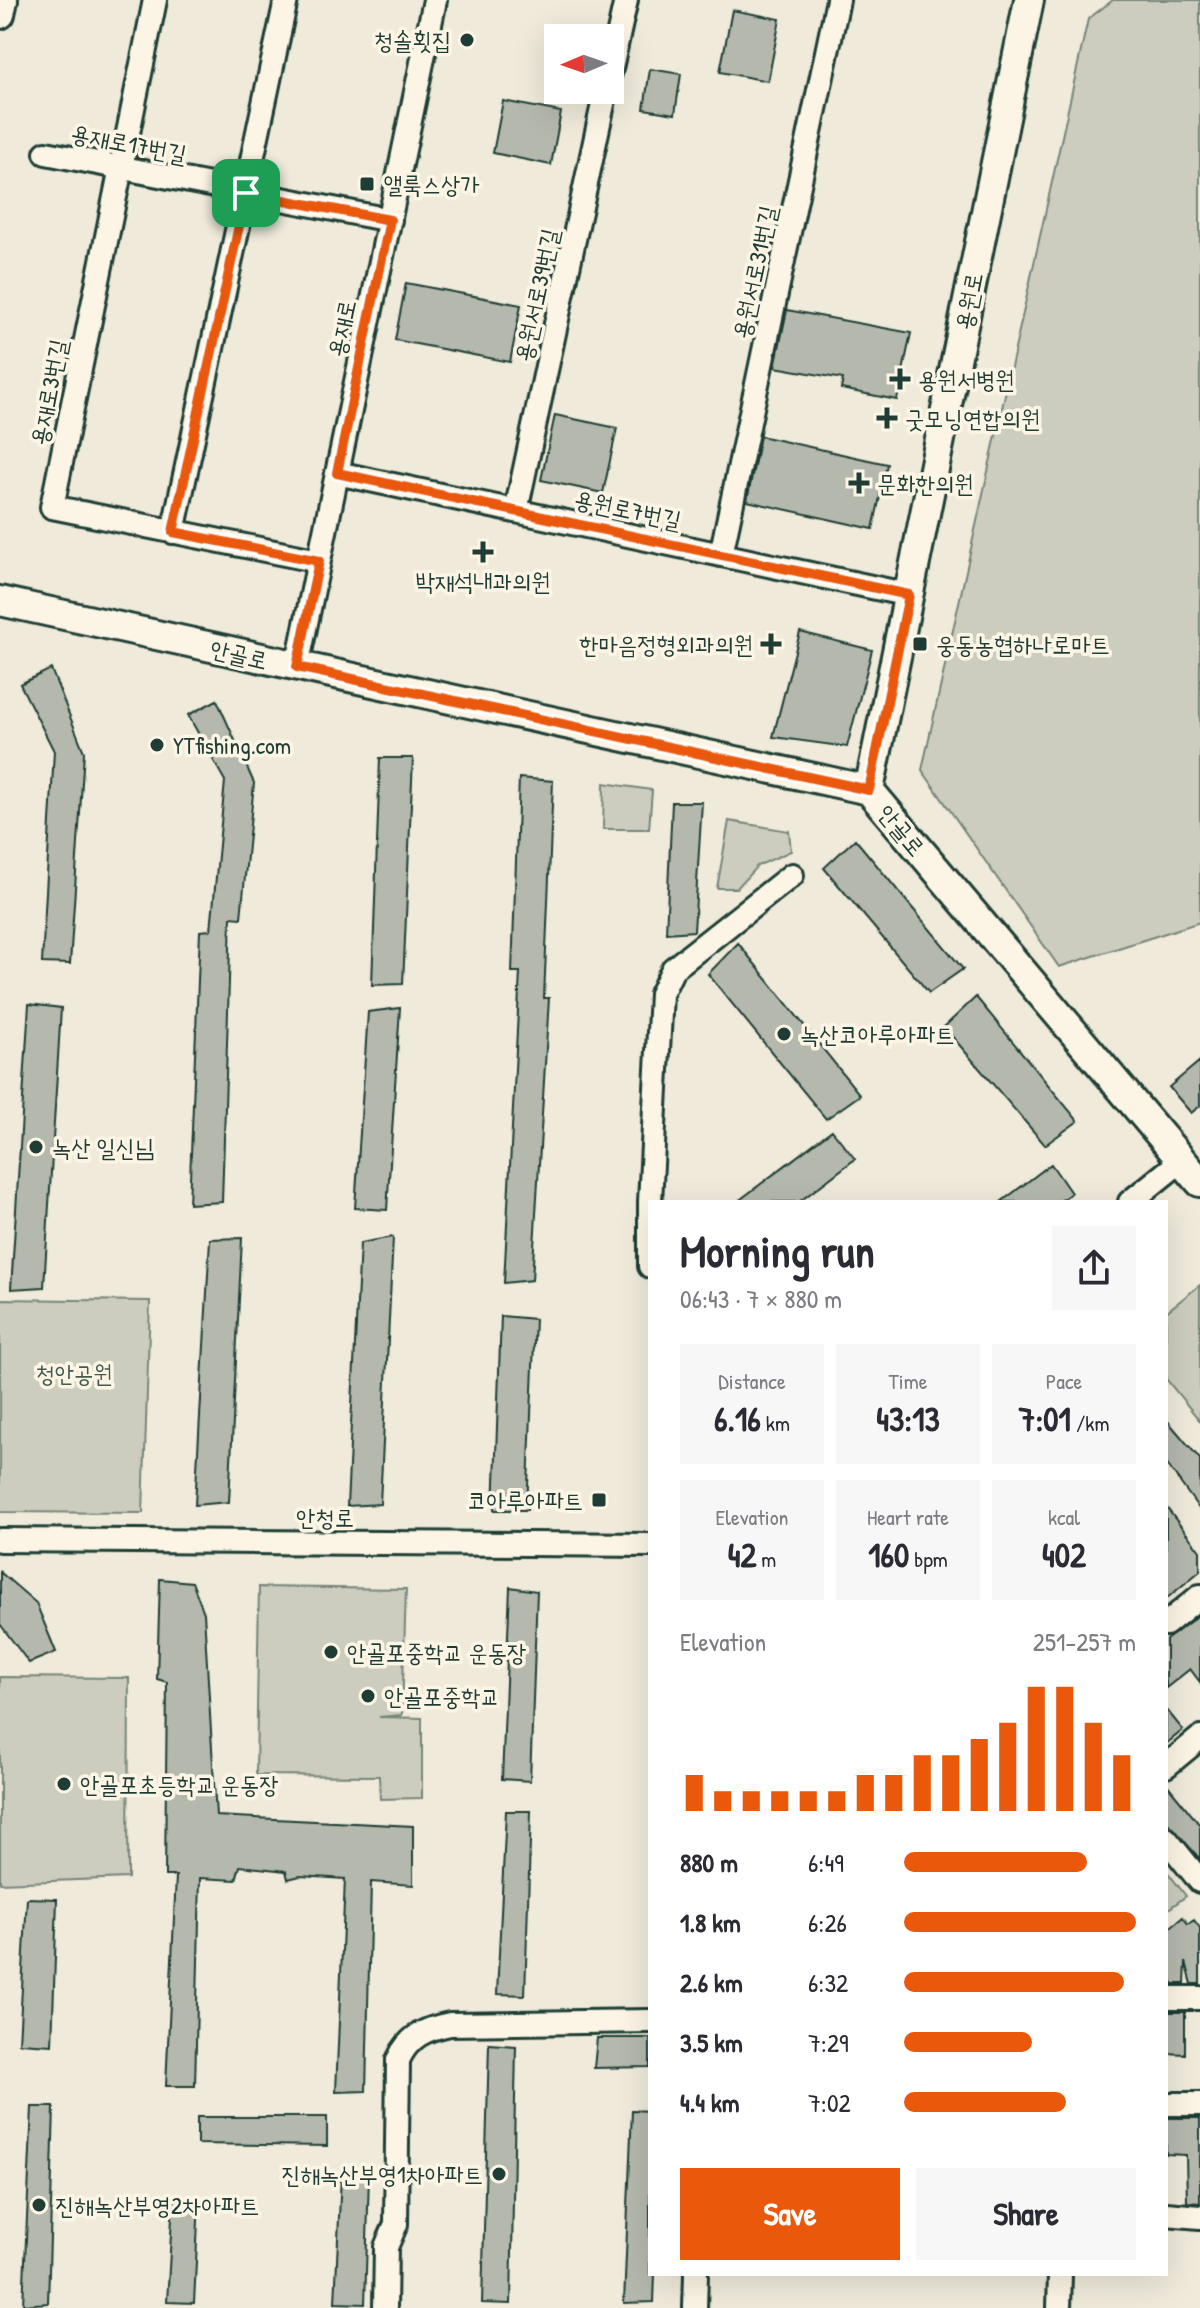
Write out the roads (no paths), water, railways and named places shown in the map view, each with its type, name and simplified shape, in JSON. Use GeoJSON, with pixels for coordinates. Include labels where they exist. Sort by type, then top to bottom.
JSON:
{"type":"FeatureCollection","features":[{"type":"Feature","properties":{"kind":"main road"},"geometry":{"type":"LineString","coordinates":[[0,14],[3,0]]}},
{"type":"Feature","properties":{"kind":"main road","name":"용원로"},"geometry":{"type":"LineString","coordinates":[[869,790],[1029,0]]}},
{"type":"Feature","properties":{"kind":"main road","name":"안골로"},"geometry":{"type":"LineString","coordinates":[[0,601],[869,790],[1191,1171]]}},
{"type":"Feature","properties":{"kind":"street"},"geometry":{"type":"LineString","coordinates":[[119,166],[155,0]]}},
{"type":"Feature","properties":{"kind":"street"},"geometry":{"type":"LineString","coordinates":[[173,532],[286,0]]}},
{"type":"Feature","properties":{"kind":"street","name":"용재로"},"geometry":{"type":"LineString","coordinates":[[297,667],[435,0]]}},
{"type":"Feature","properties":{"kind":"street"},"geometry":{"type":"LineString","coordinates":[[621,24],[626,0]]}},
{"type":"Feature","properties":{"kind":"street","name":"용원서로31번길"},"geometry":{"type":"LineString","coordinates":[[721,555],[838,0]]}},
{"type":"Feature","properties":{"kind":"street","name":"용원서로39번길"},"geometry":{"type":"LineString","coordinates":[[516,511],[603,104]]}},
{"type":"Feature","properties":{"kind":"street","name":"용재로17번길"},"geometry":{"type":"LineString","coordinates":[[46,153],[390,220]]}},
{"type":"Feature","properties":{"kind":"street","name":"용재로3번길"},"geometry":{"type":"LineString","coordinates":[[119,166],[52,507],[319,561]]}},
{"type":"Feature","properties":{"kind":"street","name":"용원로7번길"},"geometry":{"type":"LineString","coordinates":[[337,473],[909,595]]}},
{"type":"Feature","properties":{"kind":"street"},"geometry":{"type":"LineString","coordinates":[[650,1200],[661,994],[673,969],[792,875]]}},
{"type":"Feature","properties":{"kind":"street"},"geometry":{"type":"LineString","coordinates":[[1134,1200],[1191,1171]]}},
{"type":"Feature","properties":{"kind":"street","name":"안청로"},"geometry":{"type":"LineString","coordinates":[[0,1540],[648,1545]]}},
{"type":"Feature","properties":{"kind":"street"},"geometry":{"type":"LineString","coordinates":[[1168,1622],[1200,1596]]}},
{"type":"Feature","properties":{"kind":"street"},"geometry":{"type":"LineString","coordinates":[[1168,1764],[1200,1738]]}},
{"type":"Feature","properties":{"kind":"street"},"geometry":{"type":"LineString","coordinates":[[1168,1841],[1199,1878]]}},
{"type":"Feature","properties":{"kind":"street"},"geometry":{"type":"LineString","coordinates":[[1168,1998],[1200,1998]]}},
{"type":"Feature","properties":{"kind":"street"},"geometry":{"type":"LineString","coordinates":[[385,2308],[386,2247],[396,2224],[398,2060],[406,2043],[426,2029],[450,2024],[648,2021]]}},
{"type":"Feature","properties":{"kind":"street"},"geometry":{"type":"LineString","coordinates":[[1168,2104],[1200,2104]]}},
{"type":"Feature","properties":{"kind":"street"},"geometry":{"type":"LineString","coordinates":[[1168,2214],[1200,2217]]}},
{"type":"Feature","properties":{"kind":"street"},"geometry":{"type":"LineString","coordinates":[[695,2308],[696,2276]]}},
{"type":"Feature","properties":{"kind":"street"},"geometry":{"type":"LineString","coordinates":[[1059,2308],[1060,2276]]}},
{"type":"Feature","properties":{"kind":"place","name":"청솔횟집"},"geometry":{"type":"Point","coordinates":[467,40]}},
{"type":"Feature","properties":{"kind":"place","name":"앨룩스상가"},"geometry":{"type":"Point","coordinates":[367,184]}},
{"type":"Feature","properties":{"kind":"place","name":"용원서병원"},"geometry":{"type":"Point","coordinates":[900,379]}},
{"type":"Feature","properties":{"kind":"place","name":"굿모닝연합의원"},"geometry":{"type":"Point","coordinates":[887,418]}},
{"type":"Feature","properties":{"kind":"place","name":"문화한의원"},"geometry":{"type":"Point","coordinates":[859,483]}},
{"type":"Feature","properties":{"kind":"place","name":"박재석내과의원"},"geometry":{"type":"Point","coordinates":[483,552]}},
{"type":"Feature","properties":{"kind":"place","name":"한마음정형외과의원"},"geometry":{"type":"Point","coordinates":[771,644]}},
{"type":"Feature","properties":{"kind":"place","name":"웅동농협하나로마트"},"geometry":{"type":"Point","coordinates":[920,644]}},
{"type":"Feature","properties":{"kind":"place","name":"YTfishing.com"},"geometry":{"type":"Point","coordinates":[157,745]}},
{"type":"Feature","properties":{"kind":"place","name":"녹산코아루아파트"},"geometry":{"type":"Point","coordinates":[784,1034]}},
{"type":"Feature","properties":{"kind":"place","name":"녹산 일신님"},"geometry":{"type":"Point","coordinates":[36,1147]}},
{"type":"Feature","properties":{"kind":"place","name":"코아루아파트"},"geometry":{"type":"Point","coordinates":[599,1500]}},
{"type":"Feature","properties":{"kind":"place","name":"안골포중학교 운동장"},"geometry":{"type":"Point","coordinates":[331,1652]}},
{"type":"Feature","properties":{"kind":"place","name":"안골포중학교"},"geometry":{"type":"Point","coordinates":[368,1696]}},
{"type":"Feature","properties":{"kind":"place","name":"안골포초등학교 운동장"},"geometry":{"type":"Point","coordinates":[64,1784]}},
{"type":"Feature","properties":{"kind":"place","name":"진해녹산부영1차아파트"},"geometry":{"type":"Point","coordinates":[499,2174]}},
{"type":"Feature","properties":{"kind":"place","name":"진해녹산부영2차아파트"},"geometry":{"type":"Point","coordinates":[39,2205]}},
{"type":"Feature","properties":{"kind":"park label","name":"청안공원"},"geometry":{"type":"Point","coordinates":[74,1373]}}]}
